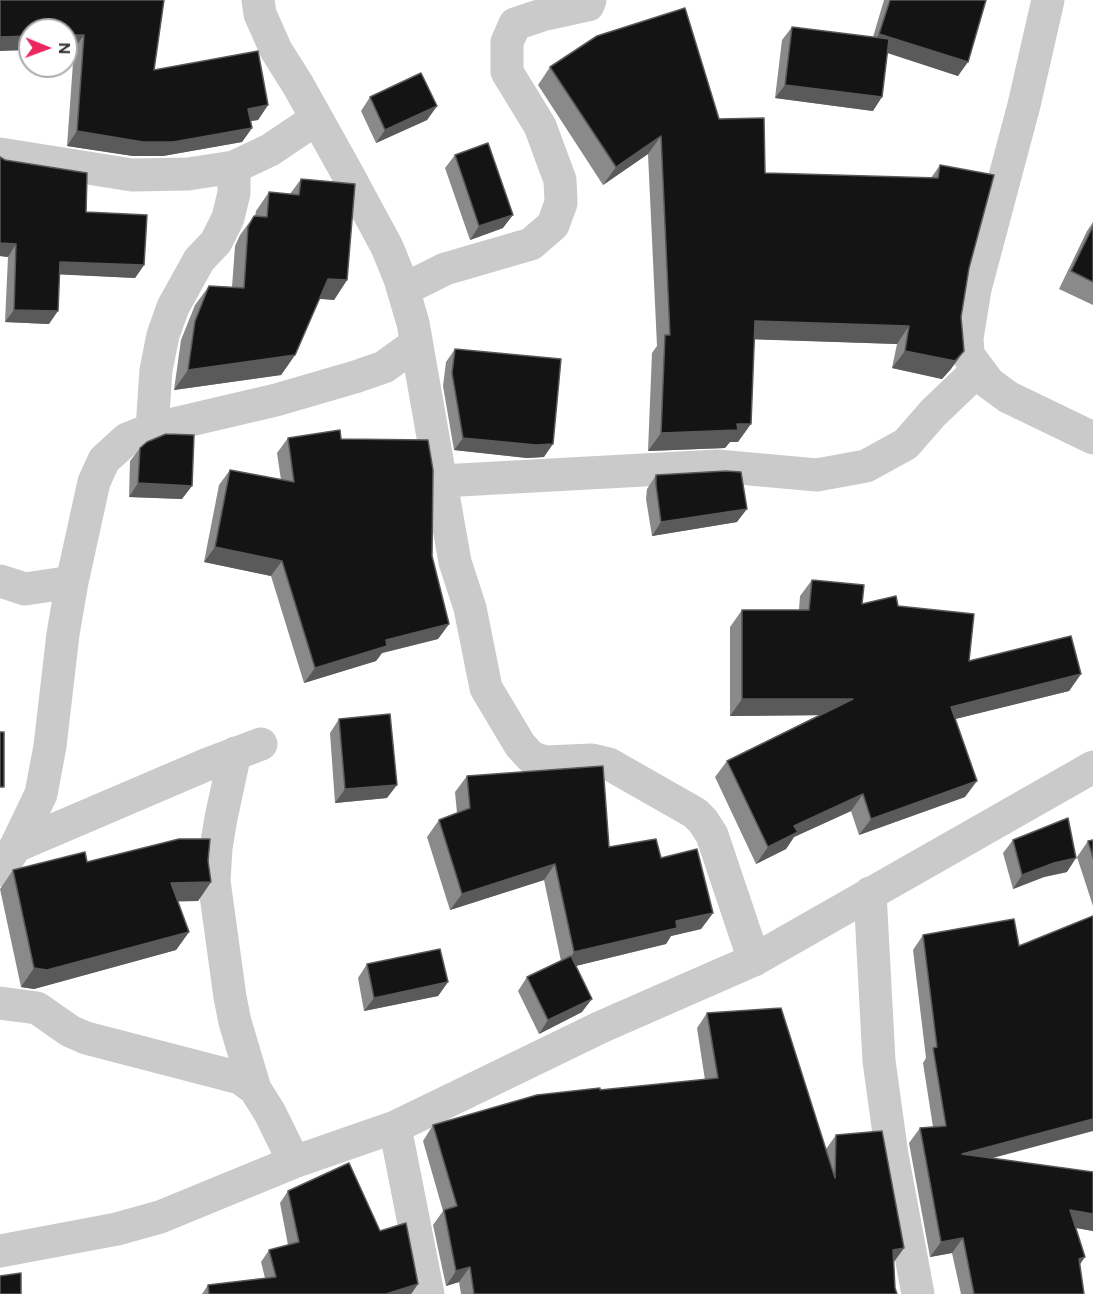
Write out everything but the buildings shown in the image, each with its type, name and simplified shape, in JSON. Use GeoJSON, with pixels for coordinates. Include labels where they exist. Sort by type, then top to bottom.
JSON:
{"type":"FeatureCollection","features":[{"type":"Feature","properties":{"kind":"street"},"geometry":{"type":"LineString","coordinates":[[258,0],[260,14],[276,50],[298,85],[387,247],[403,291],[416,344],[455,562],[470,608],[486,688],[520,745],[531,756],[545,762],[592,760],[609,764],[695,813],[703,820],[712,835],[754,960]]}},
{"type":"Feature","properties":{"kind":"street"},"geometry":{"type":"LineString","coordinates":[[403,291],[445,269],[531,244],[553,225],[561,203],[560,180],[540,126],[507,72],[507,42],[515,24],[542,15],[588,5],[590,0]]}},
{"type":"Feature","properties":{"kind":"street"},"geometry":{"type":"LineString","coordinates":[[1047,0],[1024,105],[975,289],[967,338],[968,355],[989,383],[1008,397],[1093,438]]}},
{"type":"Feature","properties":{"kind":"street"},"geometry":{"type":"LineString","coordinates":[[0,154],[132,175],[188,174],[234,167],[270,150],[316,119]]}},
{"type":"Feature","properties":{"kind":"street"},"geometry":{"type":"LineString","coordinates":[[152,429],[156,370],[163,335],[178,297],[199,260],[216,242],[228,218],[234,193],[234,167]]}},
{"type":"Feature","properties":{"kind":"street"},"geometry":{"type":"LineString","coordinates":[[8,858],[41,794],[72,582],[94,482],[104,460],[127,439],[152,429],[276,400],[356,377],[384,367],[416,344]]}},
{"type":"Feature","properties":{"kind":"street"},"geometry":{"type":"LineString","coordinates":[[441,481],[717,466],[816,475],[866,466],[906,444],[933,413],[978,370]]}},
{"type":"Feature","properties":{"kind":"street"},"geometry":{"type":"LineString","coordinates":[[0,581],[25,589],[72,582]]}},
{"type":"Feature","properties":{"kind":"street"},"geometry":{"type":"LineString","coordinates":[[8,858],[248,749],[221,818],[214,882],[232,1005],[255,1089],[270,1113],[294,1162]]}},
{"type":"Feature","properties":{"kind":"street"},"geometry":{"type":"LineString","coordinates":[[0,1251],[117,1228],[160,1217],[294,1162],[395,1127],[601,1027],[754,960],[1093,767]]}},
{"type":"Feature","properties":{"kind":"street"},"geometry":{"type":"LineString","coordinates":[[870,893],[879,1061],[892,1155],[918,1294]]}},
{"type":"Feature","properties":{"kind":"street"},"geometry":{"type":"LineString","coordinates":[[0,1003],[37,1008],[86,1038],[240,1078],[255,1089]]}},
{"type":"Feature","properties":{"kind":"street"},"geometry":{"type":"LineString","coordinates":[[395,1127],[428,1294]]}}]}
